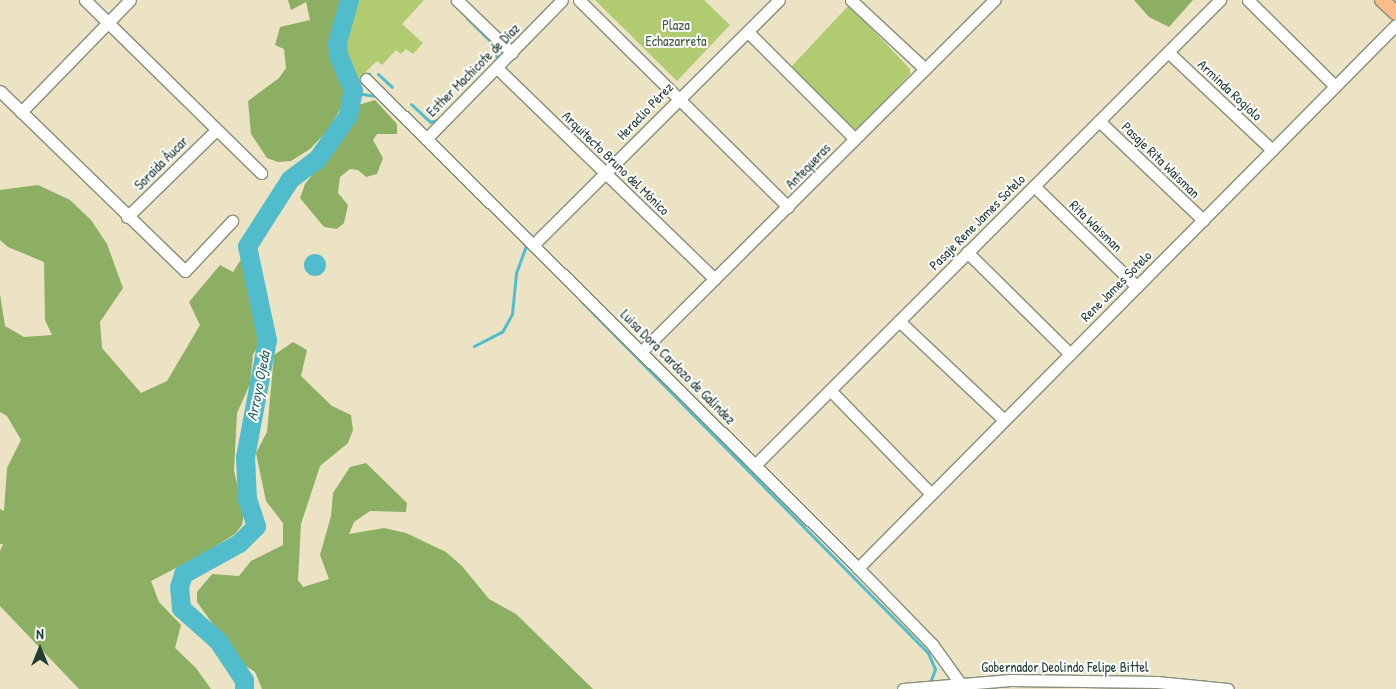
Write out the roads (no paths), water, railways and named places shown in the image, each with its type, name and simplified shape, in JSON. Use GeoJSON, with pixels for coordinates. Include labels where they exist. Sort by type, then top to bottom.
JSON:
{"type":"FeatureCollection","features":[{"type":"Feature","properties":{"kind":"main road"},"geometry":{"type":"LineString","coordinates":[[1382,0],[1396,13]]}},
{"type":"Feature","properties":{"kind":"street"},"geometry":{"type":"LineString","coordinates":[[85,0],[215,131],[261,173]]}},
{"type":"Feature","properties":{"kind":"street"},"geometry":{"type":"LineString","coordinates":[[21,112],[130,0]]}},
{"type":"Feature","properties":{"kind":"street"},"geometry":{"type":"LineString","coordinates":[[457,0],[512,53]]}},
{"type":"Feature","properties":{"kind":"street","name":"Esther Machicote de Díaz"},"geometry":{"type":"LineString","coordinates":[[426,139],[562,0]]}},
{"type":"Feature","properties":{"kind":"street"},"geometry":{"type":"LineString","coordinates":[[579,0],[788,207]]}},
{"type":"Feature","properties":{"kind":"street","name":"Heraclio Pérez"},"geometry":{"type":"LineString","coordinates":[[534,245],[678,98],[779,0]]}},
{"type":"Feature","properties":{"kind":"street"},"geometry":{"type":"LineString","coordinates":[[851,0],[925,69]]}},
{"type":"Feature","properties":{"kind":"street","name":"Pasaje Rene James Sotelo"},"geometry":{"type":"LineString","coordinates":[[755,465],[1220,0]]}},
{"type":"Feature","properties":{"kind":"street"},"geometry":{"type":"LineString","coordinates":[[1248,0],[1335,86]]}},
{"type":"Feature","properties":{"kind":"street","name":"Antequeras"},"geometry":{"type":"LineString","coordinates":[[642,352],[991,1]]}},
{"type":"Feature","properties":{"kind":"street","name":"Rene James Sotelo"},"geometry":{"type":"LineString","coordinates":[[858,568],[1396,25]]}},
{"type":"Feature","properties":{"kind":"street"},"geometry":{"type":"LineString","coordinates":[[748,32],[855,139]]}},
{"type":"Feature","properties":{"kind":"street","name":"Arminda Rogiolo"},"geometry":{"type":"LineString","coordinates":[[1168,52],[1272,150]]}},
{"type":"Feature","properties":{"kind":"street","name":"Arquitecto Bruno del Mónico"},"geometry":{"type":"LineString","coordinates":[[497,68],[715,279]]}},
{"type":"Feature","properties":{"kind":"street","name":"Luisa Dora Cardozo de Galíndez"},"geometry":{"type":"LineString","coordinates":[[366,79],[858,568],[932,644],[960,683]]}},
{"type":"Feature","properties":{"kind":"street"},"geometry":{"type":"LineString","coordinates":[[0,91],[127,218],[184,271],[232,221]]}},
{"type":"Feature","properties":{"kind":"street","name":"Pasaje Rita Waisman"},"geometry":{"type":"LineString","coordinates":[[1099,121],[1203,220]]}},
{"type":"Feature","properties":{"kind":"street","name":"Soraida Áucar"},"geometry":{"type":"LineString","coordinates":[[127,218],[215,131]]}},
{"type":"Feature","properties":{"kind":"street","name":"Rita Waisman"},"geometry":{"type":"LineString","coordinates":[[1034,186],[1137,287]]}},
{"type":"Feature","properties":{"kind":"street"},"geometry":{"type":"LineString","coordinates":[[968,252],[1070,354]]}},
{"type":"Feature","properties":{"kind":"street"},"geometry":{"type":"LineString","coordinates":[[899,321],[1004,420]]}},
{"type":"Feature","properties":{"kind":"street"},"geometry":{"type":"LineString","coordinates":[[830,390],[931,494]]}},
{"type":"Feature","properties":{"kind":"street","name":"Gobernador Deolindo Felipe Bittel"},"geometry":{"type":"LineString","coordinates":[[903,689],[960,683],[1157,682],[1228,689]]}},
{"type":"Feature","properties":{"kind":"water"},"geometry":{"type":"Polygon","coordinates":[[[311,254],[319,254],[326,261],[326,269],[319,276],[311,276],[304,269],[304,261],[311,254]]]}},
{"type":"Feature","properties":{"kind":"waterway","name":"Arroyo Ojeda"},"geometry":{"type":"LineString","coordinates":[[244,689],[244,680],[218,641],[181,608],[179,587],[183,574],[239,543],[256,526],[247,499],[245,457],[267,340],[247,246],[290,179],[317,159],[348,115],[353,90],[338,55],[337,42],[349,0]]}},
{"type":"Feature","properties":{"kind":"waterway"},"geometry":{"type":"LineString","coordinates":[[467,18],[496,47],[497,60]]}},
{"type":"Feature","properties":{"kind":"waterway"},"geometry":{"type":"LineString","coordinates":[[351,86],[369,74]]}},
{"type":"Feature","properties":{"kind":"waterway"},"geometry":{"type":"LineString","coordinates":[[378,74],[392,87]]}},
{"type":"Feature","properties":{"kind":"waterway"},"geometry":{"type":"LineString","coordinates":[[351,100],[362,94],[376,96]]}},
{"type":"Feature","properties":{"kind":"waterway"},"geometry":{"type":"LineString","coordinates":[[411,104],[430,122],[437,120]]}},
{"type":"Feature","properties":{"kind":"waterway"},"geometry":{"type":"LineString","coordinates":[[474,346],[502,332],[512,314],[516,273],[526,246]]}},
{"type":"Feature","properties":{"kind":"waterway"},"geometry":{"type":"LineString","coordinates":[[582,302],[928,653],[935,669],[931,680]]}},
{"type":"Feature","properties":{"kind":"park label","name":"Plaza Echazarreta"},"geometry":{"type":"Point","coordinates":[676,33]}}]}
